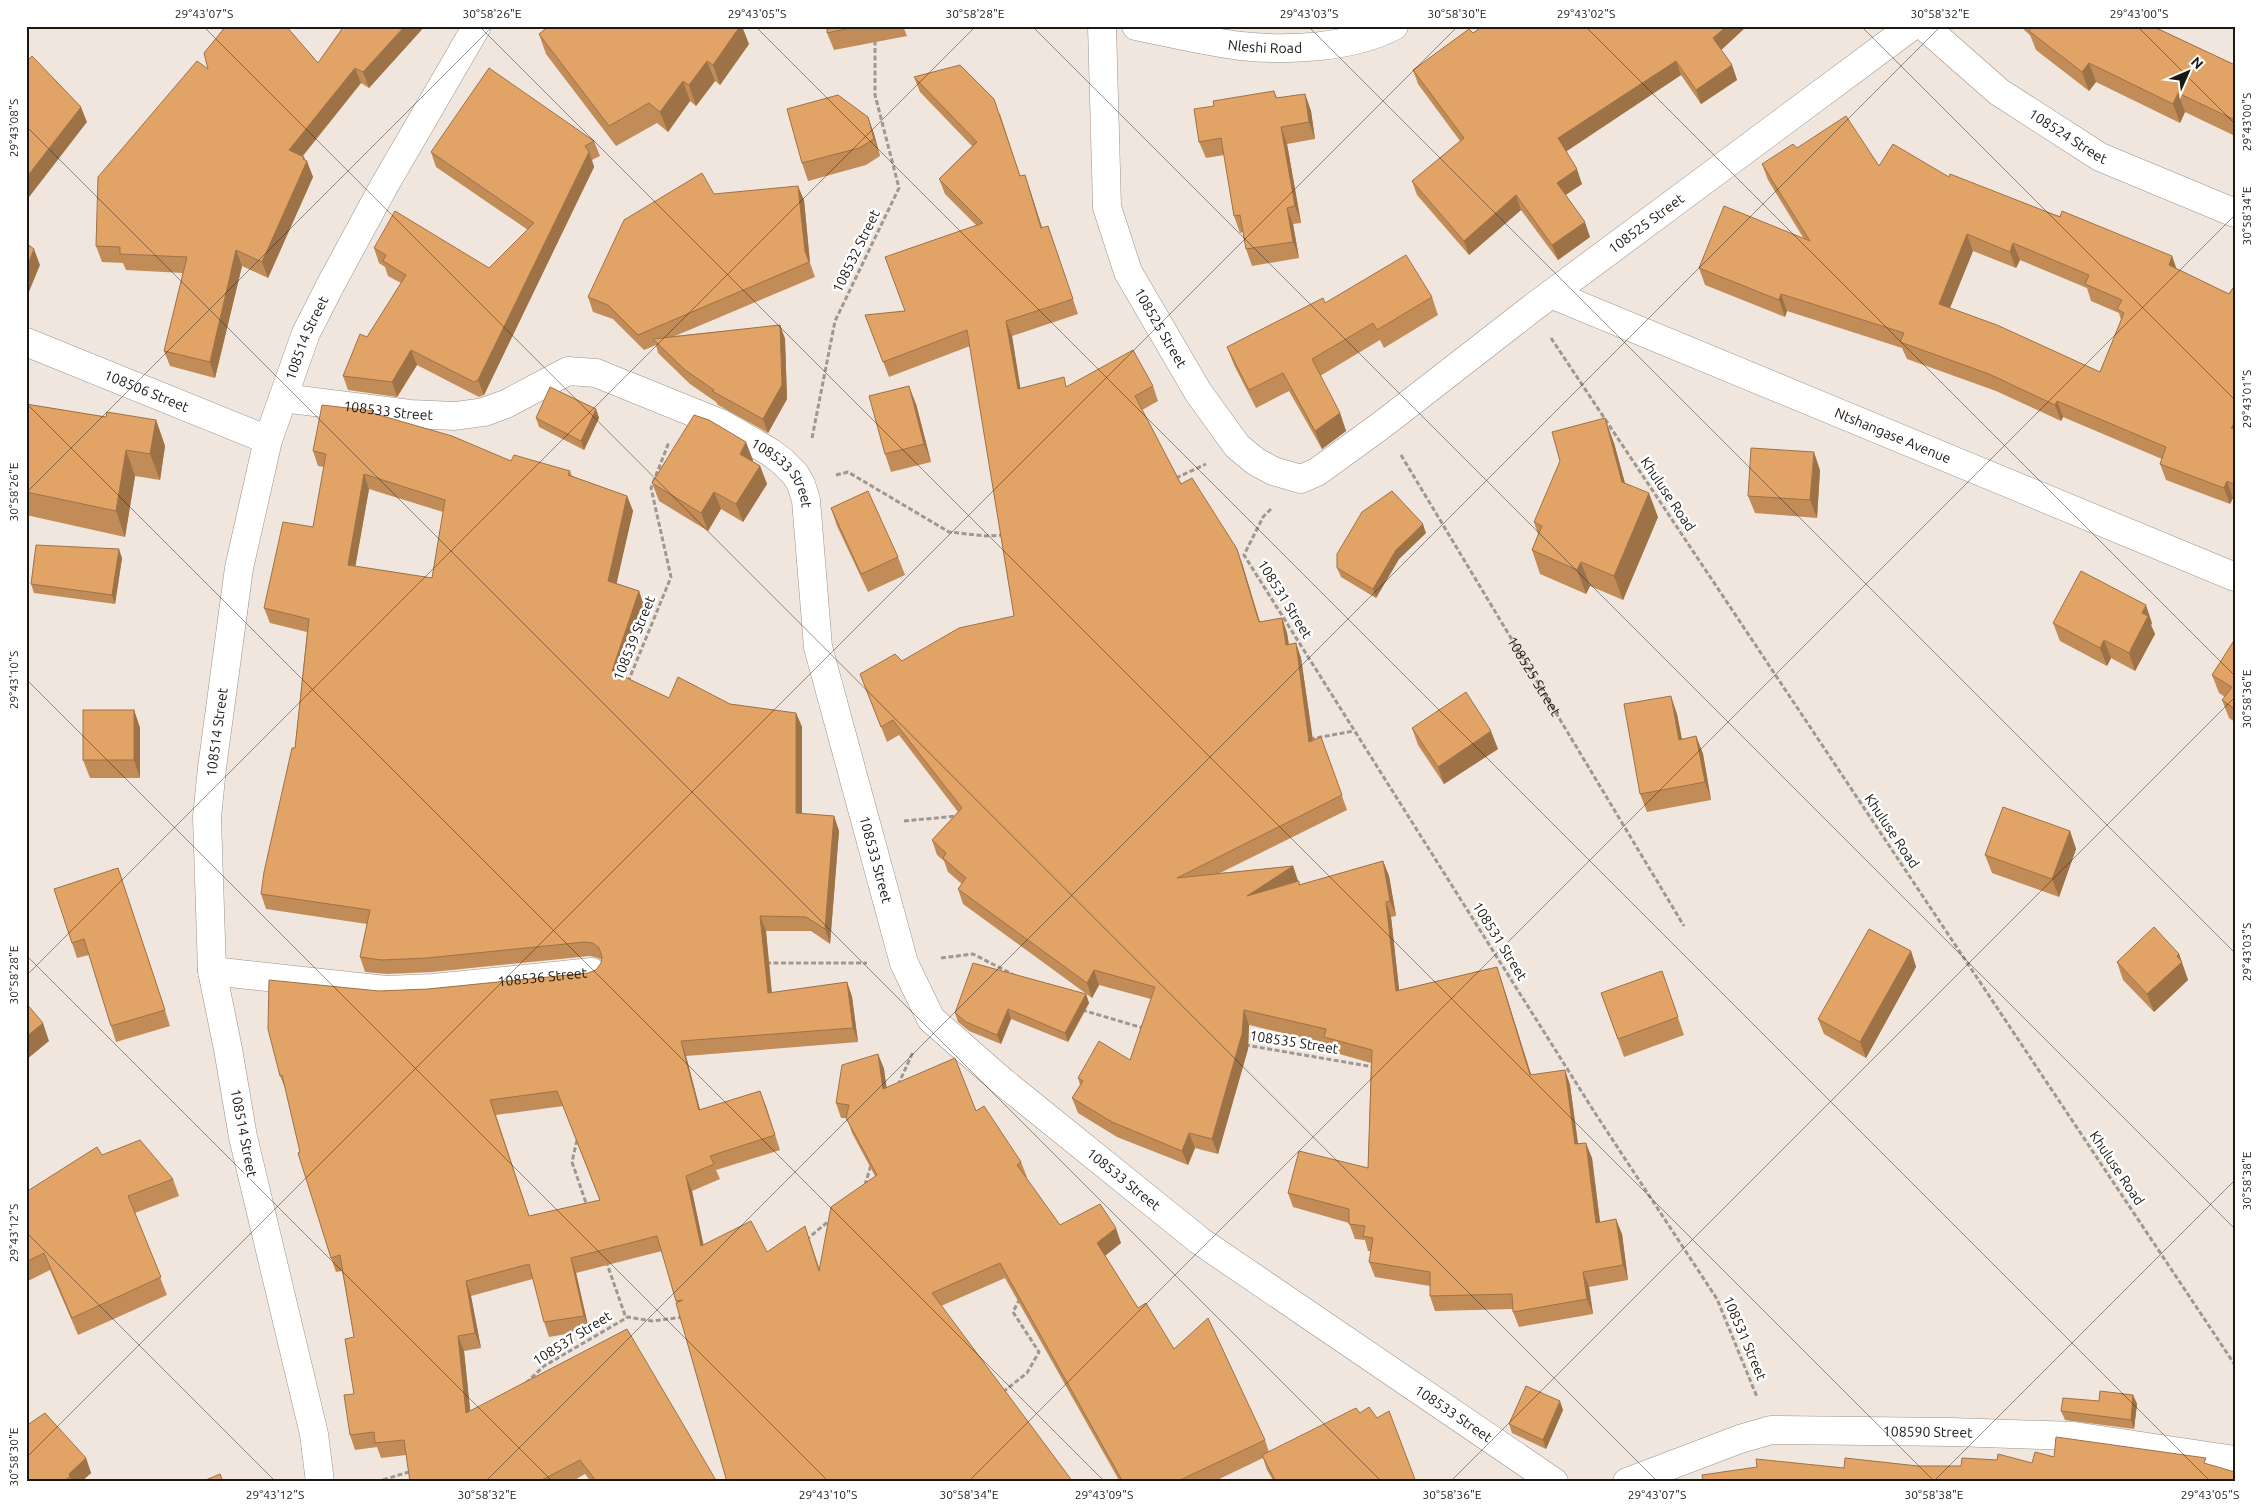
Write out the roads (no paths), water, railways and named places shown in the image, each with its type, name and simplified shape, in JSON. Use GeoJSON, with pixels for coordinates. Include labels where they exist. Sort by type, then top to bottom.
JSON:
{"type":"FeatureCollection","features":[{"type":"Feature","properties":{"kind":"street","name":"108514 Street"},"geometry":{"type":"LineString","coordinates":[[320,1482],[314,1434],[243,1137],[212,971],[207,817],[212,768],[239,568],[268,440],[306,332],[384,186],[477,26]]}},
{"type":"Feature","properties":{"kind":"street","name":"108525 Street"},"geometry":{"type":"LineString","coordinates":[[1102,26],[1107,207],[1128,272],[1198,392],[1237,446],[1255,461],[1273,471],[1301,479],[1317,472],[1383,424],[1541,302],[1912,26]]}},
{"type":"Feature","properties":{"kind":"street","name":"Nleshi Road"},"geometry":{"type":"LineString","coordinates":[[1136,26],[1240,46],[1275,48],[1360,40],[1394,26]]}},
{"type":"Feature","properties":{"kind":"street","name":"108524 Street"},"geometry":{"type":"LineString","coordinates":[[1924,26],[1999,92],[2100,156],[2235,213]]}},
{"type":"Feature","properties":{"kind":"street","name":"Ntshangase Avenue"},"geometry":{"type":"LineString","coordinates":[[1541,302],[2235,577]]}},
{"type":"Feature","properties":{"kind":"street","name":"108506 Street"},"geometry":{"type":"LineString","coordinates":[[26,342],[268,440]]}},
{"type":"Feature","properties":{"kind":"street","name":"108533 Street"},"geometry":{"type":"LineString","coordinates":[[283,398],[410,414],[455,416],[484,412],[506,404],[568,371],[583,370],[596,373],[722,424],[782,461],[801,484],[808,515],[818,648],[904,964],[930,1019],[996,1076],[1200,1241],[1554,1482]]}},
{"type":"Feature","properties":{"kind":"street","name":"108536 Street"},"geometry":{"type":"LineString","coordinates":[[212,971],[386,990],[433,988],[592,972]]}},
{"type":"Feature","properties":{"kind":"street","name":"108590 Street"},"geometry":{"type":"LineString","coordinates":[[1627,1482],[1740,1439],[1771,1430],[1952,1432],[2074,1436],[2235,1460]]}}]}
